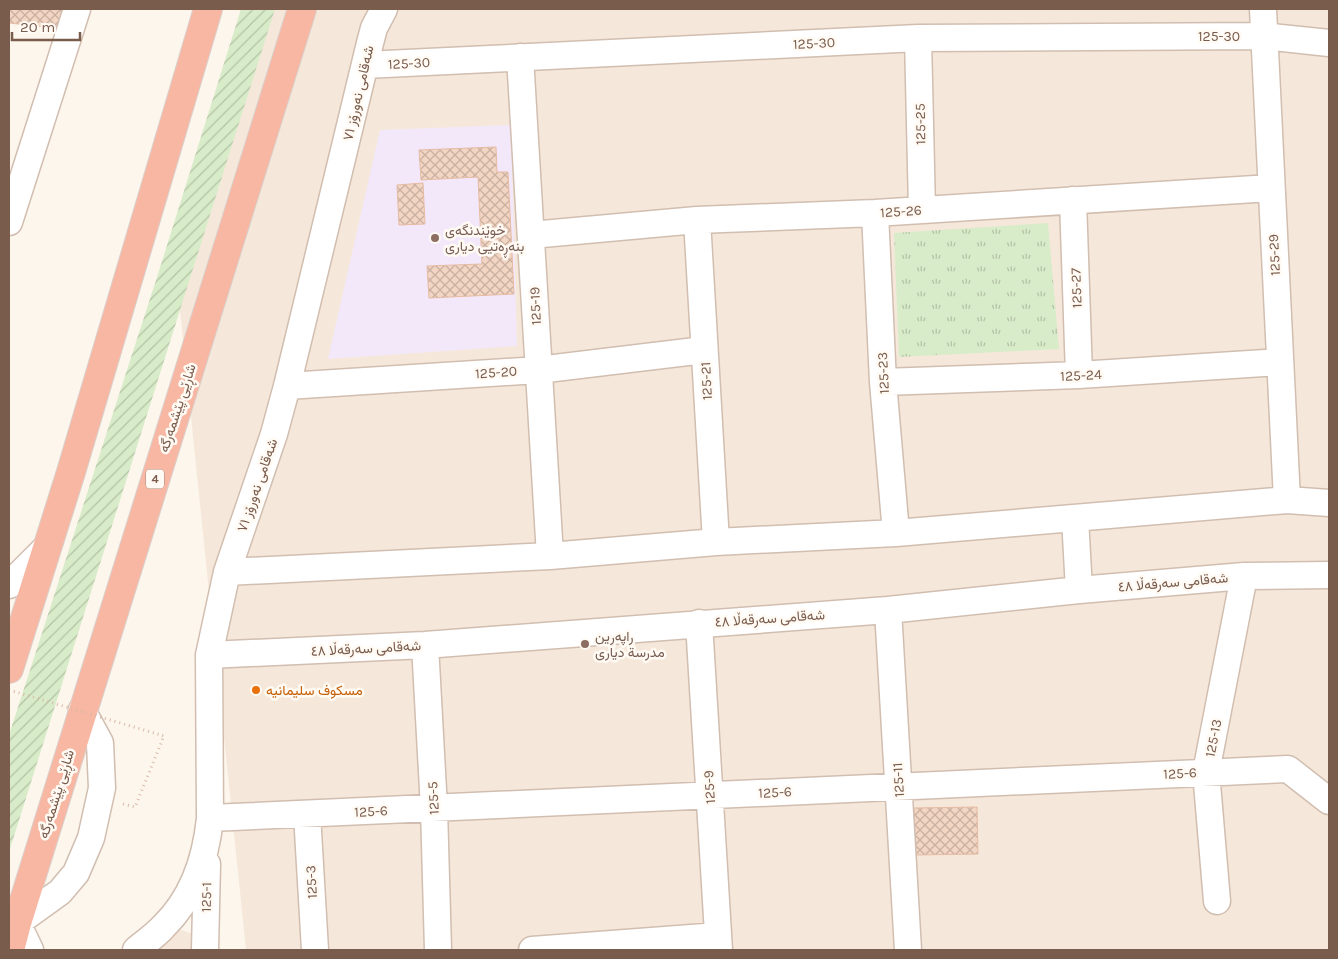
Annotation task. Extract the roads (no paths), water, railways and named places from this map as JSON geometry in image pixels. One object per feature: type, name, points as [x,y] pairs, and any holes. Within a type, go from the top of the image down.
[{"type":"highway","points":[[9,669],[72,472],[208,9]]},
{"type":"highway","name":"شاڕێی پێشمەرگە","points":[[10,950],[82,710],[302,9]]},
{"type":"street","points":[[9,222],[77,9]]},
{"type":"street","name":"شەقامی نەورۆز ٧١","points":[[136,950],[164,927],[184,902],[198,874],[207,843],[210,818],[209,656],[227,572],[274,434],[287,386],[374,28],[384,9]]},
{"type":"street","name":"125-29","points":[[1263,9],[1286,500]]},
{"type":"street","name":"125-30","points":[[365,65],[918,38],[1263,36],[1329,43]]},
{"type":"street","name":"125-25","points":[[918,38],[922,210]]},
{"type":"street","name":"125-19","points":[[520,57],[550,556]]},
{"type":"street","name":"125-26","points":[[531,235],[697,220],[875,213],[1271,188]]},
{"type":"street","name":"125-27","points":[[1073,200],[1080,375]]},
{"type":"street","name":"125-23","points":[[875,213],[883,382],[896,533]]},
{"type":"street","name":"125-21","points":[[697,220],[716,542]]},
{"type":"street","name":"125-20","points":[[287,386],[538,370],[704,350]]},
{"type":"street","name":"125-24","points":[[883,382],[1080,375],[1280,362]]},
{"type":"street","points":[[227,572],[550,556],[716,542],[896,533],[1286,500],[1329,503]]},
{"type":"street","points":[[1075,518],[1079,590]]},
{"type":"street","points":[[9,585],[47,547]]},
{"type":"street","name":"شەقامی سەرقەڵا ٤٨","points":[[209,656],[425,645],[888,610],[1079,590],[1244,576],[1329,574]]},
{"type":"street","name":"125-13","points":[[1218,901],[1206,772],[1244,576]]},
{"type":"street","name":"125-11","points":[[888,610],[908,950]]},
{"type":"street","name":"125-9","points":[[699,623],[718,943]]},
{"type":"street","name":"125-5","points":[[425,645],[434,808],[438,950]]},
{"type":"street","points":[[30,950],[17,923],[60,892],[76,873],[91,838],[102,788],[100,742],[82,710]]},
{"type":"street","name":"125-6","points":[[210,818],[1288,768],[1329,801]]},
{"type":"street","name":"125-3","points":[[307,814],[315,950]]},
{"type":"street","name":"125-1","points":[[205,945],[207,843]]},
{"type":"street","points":[[164,927],[186,931],[205,945]]},
{"type":"street","points":[[532,950],[718,943]]},
{"type":"place","name":"خوێندنگەی بنەڕەتیی دیاری","points":[[435,238]]},
{"type":"place","name":"ڕاپەڕین مدرسة ديارى","points":[[585,644]]},
{"type":"place","name":"مسكوف سليمانيه","points":[[256,690]]}]
